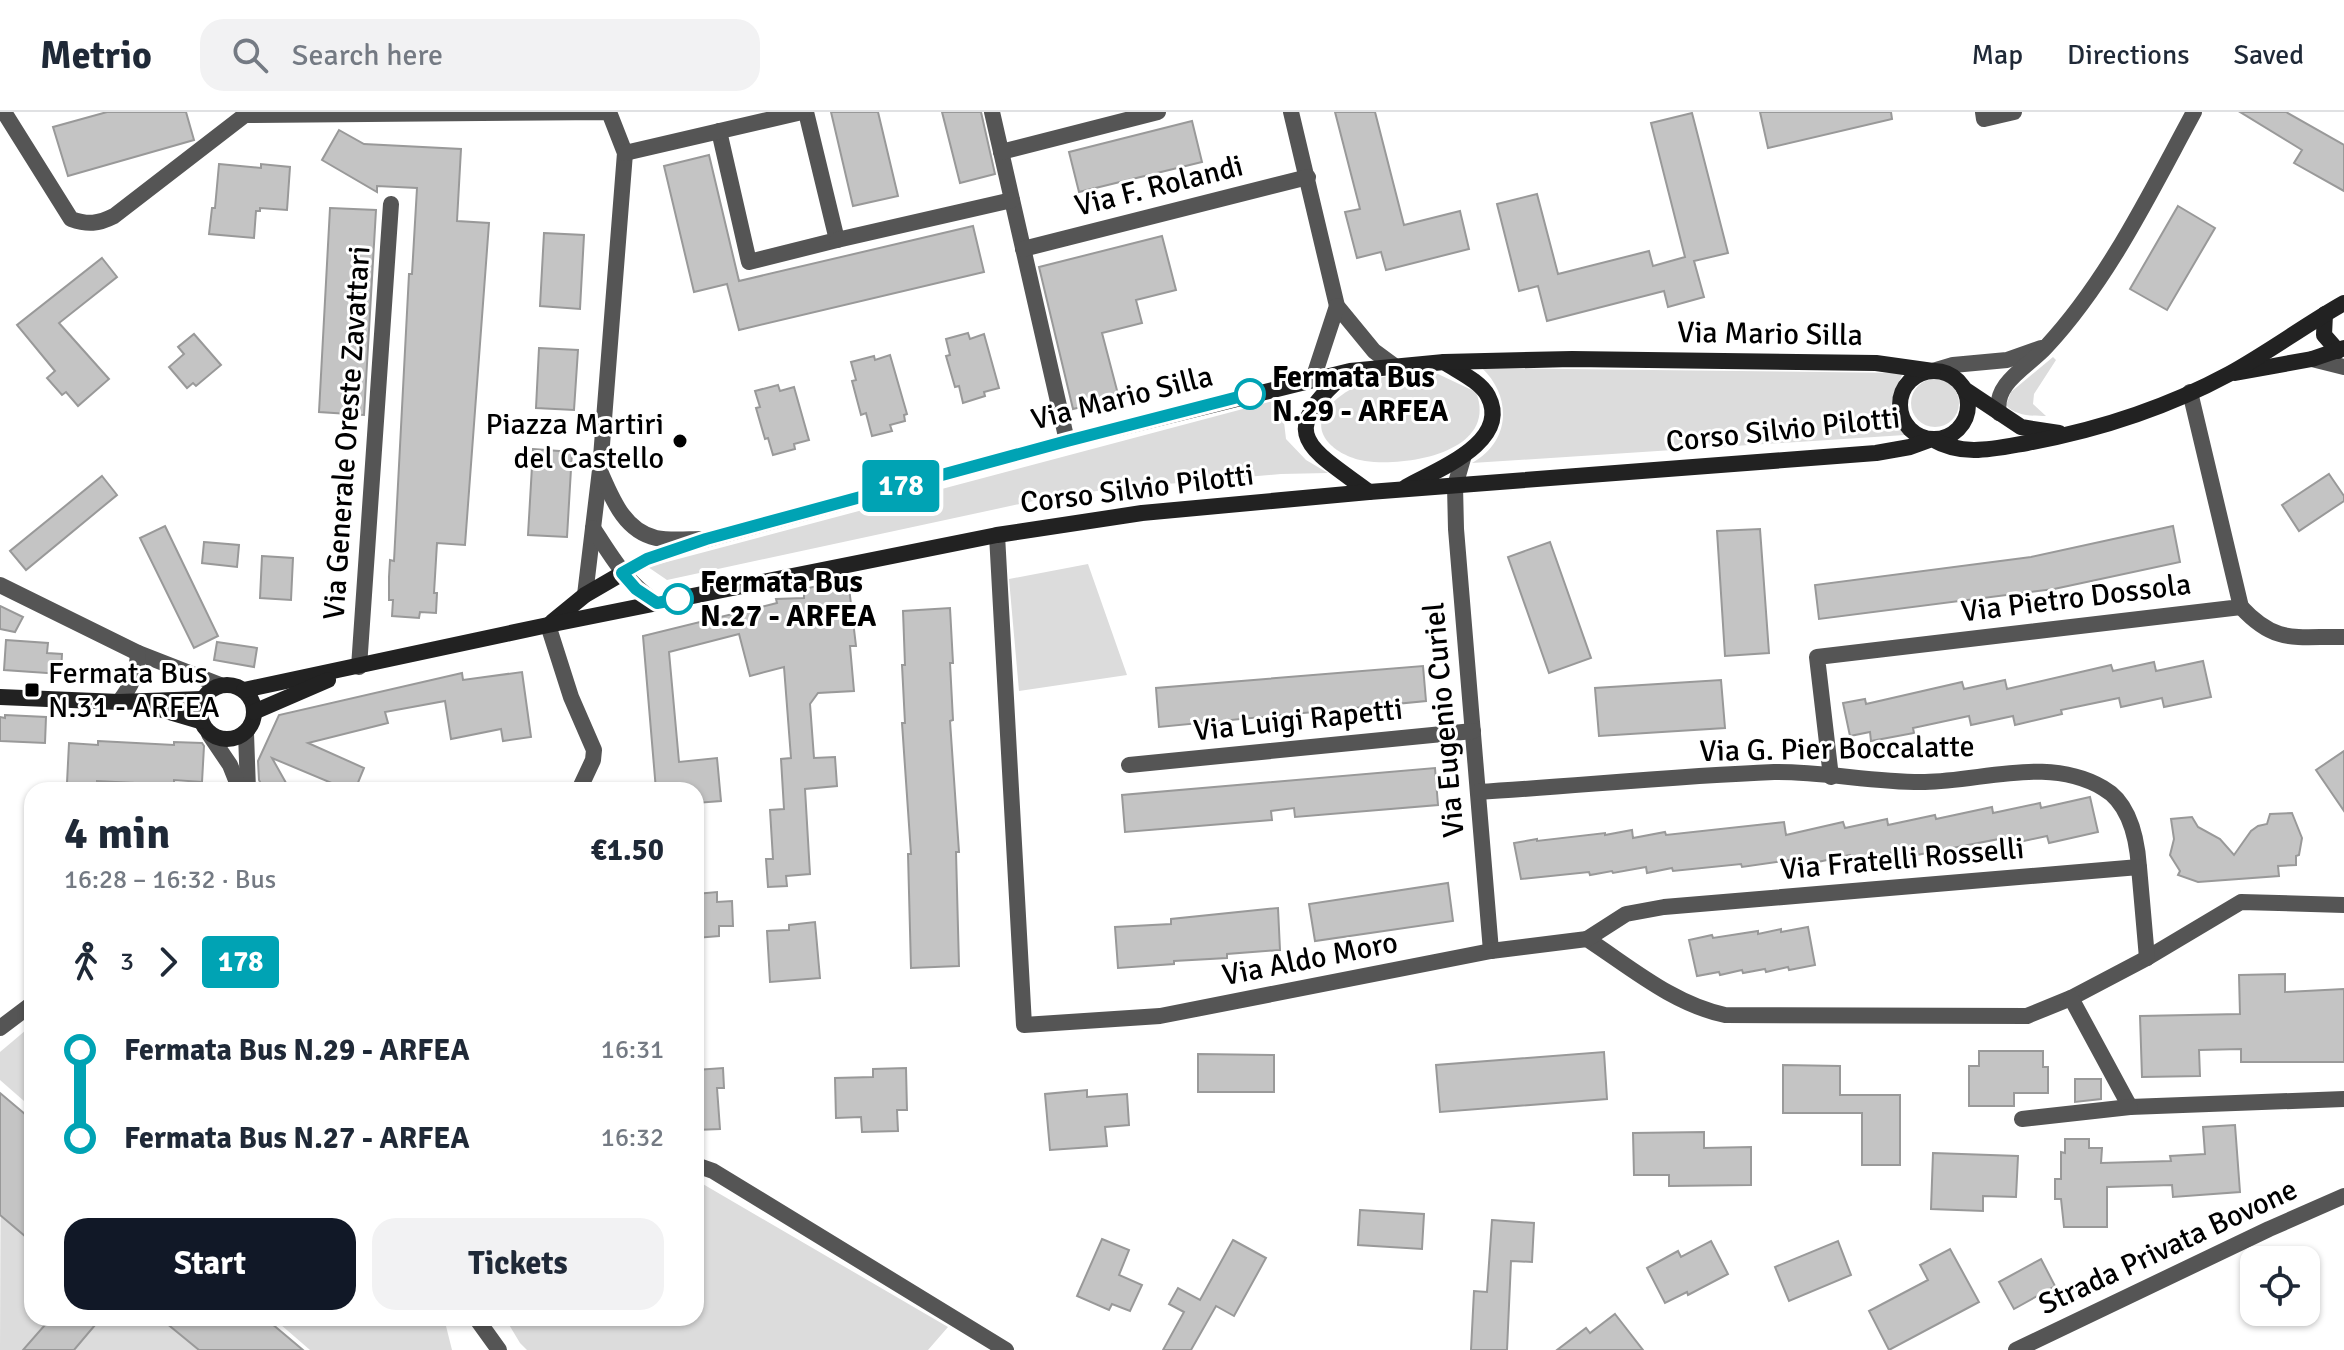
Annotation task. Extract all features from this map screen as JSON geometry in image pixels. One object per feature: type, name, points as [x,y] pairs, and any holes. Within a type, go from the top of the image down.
[{"type":"street","points":[[4,112],[71,219],[85,224],[100,223],[114,216],[245,113],[609,112],[625,153],[600,470],[585,595]]},
{"type":"street","points":[[625,153],[804,112],[837,240]]},
{"type":"street","points":[[992,112],[1067,441]]},
{"type":"street","points":[[1001,152],[1158,112]]},
{"type":"street","points":[[1291,112],[1337,306],[1374,351],[1393,365]]},
{"type":"street","points":[[1983,112],[1984,119],[2014,112]]},
{"type":"street","points":[[1999,413],[1997,403],[2000,391],[2047,347],[2112,261],[2194,112]]},
{"type":"street","points":[[719,131],[749,262],[1012,200]]},
{"type":"street","name":"Via F. Rolandi","points":[[1023,249],[1308,177]]},
{"type":"street","name":"Via Generale Oreste Zavattari","points":[[359,667],[391,204]]},
{"type":"street","name":"Corso Silvio Pilotti","points":[[2072,434],[2021,427],[1964,389],[1950,375],[1933,371],[1911,379],[1904,387],[1899,406],[1906,425],[1913,433],[1951,450],[1994,449],[2072,434],[2135,415],[2190,392],[2229,373],[2343,304]]},
{"type":"street","points":[[1313,379],[1337,306]]},
{"type":"street","name":"Corso Silvio Pilotti","points":[[2325,314],[2324,335],[2342,355]]},
{"type":"street","points":[[1933,371],[1953,365],[2007,360],[2047,347]]},
{"type":"street","name":"Corso Silvio Pilotti","points":[[2229,373],[2342,355]]},
{"type":"street","name":"Via Mario Silla","points":[[548,625],[585,595],[647,559],[706,539],[1067,441],[1350,371],[1444,362],[1572,359],[1876,363],[1933,371]]},
{"type":"street","points":[[1401,489],[1464,455],[1486,437],[1492,423],[1487,395],[1444,362]]},
{"type":"street","points":[[1350,371],[1318,401],[1307,416],[1305,429],[1307,440],[1319,454],[1369,492]]},
{"type":"street","name":"Corso Silvio Pilotti","points":[[244,690],[997,535],[1142,513],[1401,489],[1876,453],[1910,447],[1952,434],[1965,419],[1968,399],[1964,389]]},
{"type":"street","name":"Via Pietro Dossola","points":[[1831,777],[1817,657],[2241,607],[2190,392]]},
{"type":"street","points":[[1455,486],[1464,455]]},
{"type":"street","points":[[600,470],[617,510],[635,529],[656,538],[706,539]]},
{"type":"street","name":"Via Eugenio Curiel","points":[[1455,486],[1491,951]]},
{"type":"street","points":[[593,528],[622,573],[636,589],[657,603]]},
{"type":"street","name":"Via Aldo Moro","points":[[997,535],[1024,1025],[1160,1016],[1491,951],[1587,939]]},
{"type":"street","points":[[0,585],[138,653],[209,693]]},
{"type":"street","points":[[2241,607],[2257,624],[2280,636],[2344,637]]},
{"type":"street","points":[[548,625],[571,697],[594,750],[583,782]]},
{"type":"street","points":[[119,702],[132,685],[138,653]]},
{"type":"street","name":"Corso Silvio Pilotti","points":[[254,712],[359,667]]},
{"type":"street","points":[[0,697],[136,702],[209,693],[232,685],[244,690],[251,700],[253,723],[246,733],[234,739],[221,740],[204,727],[136,702]]},
{"type":"street","points":[[209,693],[204,727],[230,765],[237,782]]},
{"type":"street","name":"Via Luigi Rapetti","points":[[1129,765],[1473,731]]},
{"type":"street","points":[[246,733],[248,782]]},
{"type":"street","name":"Via G. Pier Boccalatte","points":[[1478,792],[1777,772],[1926,782],[2037,771],[2074,776],[2105,788],[2125,810],[2137,842],[2139,867]]},
{"type":"street","points":[[2139,867],[2147,958]]},
{"type":"street","name":"Via Fratelli Rosselli","points":[[1587,939],[1626,914],[1664,907],[2139,867]]},
{"type":"street","points":[[1587,939],[1681,1000],[1702,1010],[1725,1015],[2027,1016],[2071,998],[2147,958],[2241,902],[2344,905]]},
{"type":"street","points":[[2071,998],[2130,1107]]},
{"type":"street","points":[[0,1028],[24,1010]]},
{"type":"street","points":[[2022,1119],[2130,1107],[2344,1099]]},
{"type":"street","points":[[704,1168],[1006,1350]]},
{"type":"street","name":"Strada Privata Bovone","points":[[2016,1350],[2344,1196]]},
{"type":"street","points":[[482,1326],[499,1350]]},
{"type":"shaded area","points":[[2053,357],[2056,360],[2034,394],[2033,404],[2046,416],[2024,415],[2010,409],[2006,405],[2011,392]]},
{"type":"shaded area","points":[[1482,368],[1903,373],[1895,390],[1892,412],[1905,435],[1472,463],[1494,443],[1503,418],[1499,392]]},
{"type":"shaded area","points":[[1397,374],[1438,374],[1476,392],[1480,412],[1474,429],[1462,442],[1445,451],[1403,461],[1355,459],[1329,443],[1321,428],[1327,409],[1341,395],[1359,386]]},
{"type":"shaded area","points":[[1935,379],[1952,386],[1959,403],[1952,420],[1935,427],[1918,420],[1911,403],[1918,386]]},
{"type":"shaded area","points":[[1273,401],[1282,405],[1286,439],[1306,460],[1328,473],[1281,474],[1110,489],[1038,500],[667,580],[648,567]]},
{"type":"shaded area","points":[[1088,564],[1127,675],[1019,691],[1009,579]]},
{"type":"shaded area","points":[[24,1032],[24,1101],[0,1080],[0,1052]]},
{"type":"shaded area","points":[[1,1094],[24,1113],[24,1326],[274,1326],[303,1350],[0,1350]]},
{"type":"shaded area","points":[[704,1185],[948,1327],[928,1350],[527,1350],[510,1326],[704,1326]]},
{"type":"shaded area","points":[[282,1326],[446,1326],[452,1350],[310,1350]]},
{"type":"building","points":[[107,112],[186,112],[194,140],[68,176],[53,127]]},
{"type":"building","points":[[831,112],[878,112],[898,196],[853,206]]},
{"type":"building","points":[[942,112],[981,112],[995,174],[960,183]]},
{"type":"building","points":[[1335,112],[1375,112],[1404,225],[1460,211],[1469,249],[1386,270],[1381,252],[1357,258],[1345,212],[1360,209]]},
{"type":"building","points":[[1760,112],[1891,112],[1892,119],[1768,148]]},
{"type":"building","points":[[2240,112],[2286,112],[2344,145],[2344,191],[2294,163],[2302,150]]},
{"type":"building","points":[[1692,113],[1728,253],[1694,261],[1704,297],[1668,307],[1664,291],[1547,321],[1538,286],[1519,291],[1497,204],[1537,194],[1558,274],[1649,251],[1653,266],[1685,257],[1651,123]]},
{"type":"building","points":[[1192,121],[1202,162],[1079,192],[1069,152]]},
{"type":"building","points":[[339,130],[364,144],[461,149],[457,221],[489,223],[465,545],[437,543],[436,613],[420,612],[419,618],[392,616],[393,600],[389,600],[417,188],[377,186],[377,192],[322,160]]},
{"type":"building","points":[[709,155],[739,281],[973,226],[984,272],[739,330],[727,284],[694,292],[664,166]]},
{"type":"building","points":[[219,164],[290,167],[287,210],[260,208],[256,211],[254,238],[209,234]]},
{"type":"building","points":[[2178,206],[2215,228],[2167,310],[2130,289]]},
{"type":"building","points":[[330,208],[376,210],[364,415],[319,412]]},
{"type":"building","points":[[544,233],[584,235],[580,309],[540,306]]},
{"type":"building","points":[[1162,236],[1176,290],[1136,300],[1142,323],[1102,333],[1119,398],[1073,409],[1039,267]]},
{"type":"building","points":[[102,258],[117,277],[59,323],[109,379],[78,406],[66,392],[62,395],[47,378],[55,371],[17,325]]},
{"type":"building","points":[[968,333],[970,339],[984,334],[999,388],[963,403],[946,356],[950,355],[946,339]]},
{"type":"building","points":[[194,334],[221,365],[196,386],[193,383],[187,388],[169,367],[184,354],[178,347]]},
{"type":"building","points":[[539,348],[578,350],[574,410],[536,408]]},
{"type":"building","points":[[890,355],[907,414],[904,415],[905,421],[890,425],[892,431],[872,436],[866,413],[861,415],[852,381],[856,380],[851,362]]},
{"type":"building","points":[[778,385],[780,391],[794,387],[809,440],[794,444],[795,449],[773,455],[756,408],[760,407],[755,391]]},
{"type":"building","points":[[533,449],[572,452],[567,537],[528,535]]},
{"type":"building","points":[[2329,474],[2344,496],[2344,501],[2299,531],[2282,505]]},
{"type":"building","points":[[102,476],[117,495],[26,570],[10,551]]},
{"type":"building","points":[[165,526],[218,636],[194,648],[140,538]]},
{"type":"building","points":[[2173,526],[2180,562],[2054,589],[1819,619],[1815,585],[2031,557]]},
{"type":"building","points":[[1760,529],[1769,653],[1725,656],[1717,531]]},
{"type":"building","points":[[204,542],[239,545],[237,567],[202,563]]},
{"type":"building","points":[[1550,542],[1591,658],[1549,673],[1508,557]]},
{"type":"building","points":[[262,556],[293,558],[291,600],[260,598]]},
{"type":"building","points":[[848,579],[856,646],[850,646],[854,691],[818,693],[810,704],[814,758],[835,757],[837,786],[805,789],[810,874],[786,876],[787,886],[768,887],[766,859],[773,859],[770,810],[784,809],[781,759],[791,758],[784,667],[750,676],[739,634],[669,652],[679,762],[717,758],[721,801],[704,802],[704,782],[655,782],[643,636],[777,603],[776,599],[804,598],[804,589]]},
{"type":"building","points":[[0,606],[23,617],[15,632],[0,629]]},
{"type":"building","points":[[950,608],[953,720],[950,721],[959,852],[956,852],[959,966],[911,968],[908,854],[911,854],[902,723],[905,723],[903,611]]},
{"type":"building","points":[[6,640],[48,643],[47,653],[62,654],[61,674],[4,670]]},
{"type":"building","points":[[217,642],[257,648],[254,667],[214,660]]},
{"type":"building","points":[[2203,661],[2211,697],[2164,707],[2162,698],[2121,707],[2119,698],[2061,710],[2062,714],[2015,725],[2013,716],[1971,725],[1969,716],[1913,728],[1914,733],[1871,741],[1870,732],[1850,736],[1843,703],[1865,699],[1866,704],[1962,682],[1964,689],[2005,680],[2007,689],[2111,665],[2113,671],[2154,662],[2156,671]]},
{"type":"building","points":[[1423,666],[1426,701],[1159,727],[1156,688]]},
{"type":"building","points":[[522,672],[531,737],[503,741],[501,729],[451,739],[445,701],[385,712],[388,723],[308,743],[364,768],[358,782],[329,782],[272,758],[286,782],[259,780],[258,761],[279,715],[462,673],[463,680]]},
{"type":"building","points":[[1721,680],[1725,728],[1599,736],[1595,688]]},
{"type":"building","points":[[5,715],[46,717],[45,743],[0,741],[0,717],[5,718]]},
{"type":"building","points":[[98,741],[174,745],[174,742],[202,743],[202,782],[67,782],[69,743],[98,745]]},
{"type":"building","points":[[2344,751],[2344,811],[2316,770]]},
{"type":"building","points":[[1435,768],[1438,805],[1295,817],[1294,808],[1271,811],[1272,820],[1125,832],[1122,795]]},
{"type":"building","points":[[2090,797],[2098,832],[2049,843],[2047,836],[2001,846],[1999,839],[1896,859],[1894,852],[1852,862],[1850,855],[1804,865],[1803,858],[1742,867],[1741,864],[1673,871],[1672,868],[1647,873],[1646,867],[1613,873],[1590,875],[1589,872],[1521,879],[1514,843],[1632,830],[1633,838],[1665,832],[1666,835],[1784,822],[1786,835],[1843,822],[1845,828],[1887,819],[1888,825],[1992,807],[1993,813],[2040,803],[2041,808]]},
{"type":"building","points":[[2292,813],[2302,838],[2299,855],[2296,856],[2296,865],[2278,866],[2279,876],[2198,882],[2178,875],[2180,871],[2170,855],[2174,839],[2171,819],[2192,817],[2198,827],[2220,839],[2234,855],[2251,831],[2267,824],[2270,814]]},
{"type":"building","points":[[1448,883],[1453,921],[1315,941],[1309,904]]},
{"type":"building","points":[[717,892],[717,902],[732,901],[733,926],[719,926],[719,936],[704,937],[704,893]]},
{"type":"building","points":[[1278,908],[1280,950],[1118,968],[1115,927],[1171,924],[1171,919]]},
{"type":"building","points":[[815,922],[820,978],[770,982],[767,931],[789,930],[789,925]]},
{"type":"building","points":[[1808,927],[1815,965],[1789,970],[1788,967],[1743,973],[1742,970],[1697,976],[1689,940],[1712,935],[1713,938]]},
{"type":"building","points":[[2285,974],[2285,992],[2344,989],[2344,1062],[2241,1062],[2241,1049],[2199,1050],[2200,1076],[2142,1077],[2140,1016],[2240,1014],[2239,975]]},
{"type":"building","points":[[1979,1051],[2043,1051],[2043,1067],[2048,1067],[2048,1093],[2014,1093],[2014,1106],[1969,1106],[1969,1066],[1979,1066]]},
{"type":"building","points":[[1604,1052],[1607,1099],[1440,1112],[1436,1065]]},
{"type":"building","points":[[1198,1054],[1274,1055],[1274,1092],[1198,1092]]},
{"type":"building","points":[[1783,1065],[1840,1066],[1840,1095],[1900,1095],[1900,1165],[1862,1165],[1862,1113],[1783,1113]]},
{"type":"building","points":[[723,1068],[724,1088],[717,1088],[720,1129],[704,1130],[704,1069]]},
{"type":"building","points":[[906,1068],[907,1110],[897,1110],[898,1131],[862,1132],[861,1117],[836,1118],[835,1078],[873,1077],[873,1069]]},
{"type":"building","points":[[2075,1079],[2101,1079],[2101,1099],[2075,1102]]},
{"type":"building","points":[[1087,1090],[1087,1097],[1127,1094],[1129,1125],[1105,1127],[1107,1146],[1050,1150],[1045,1094]]},
{"type":"building","points":[[0,1093],[24,1113],[24,1235],[0,1215]]},
{"type":"building","points":[[2235,1125],[2240,1192],[2173,1197],[2172,1185],[2107,1187],[2107,1227],[2064,1227],[2061,1199],[2055,1199],[2055,1179],[2061,1179],[2061,1152],[2065,1153],[2065,1139],[2089,1139],[2089,1148],[2102,1148],[2101,1163],[2171,1161],[2170,1156],[2205,1154],[2203,1127]]},
{"type":"building","points":[[1704,1132],[1704,1148],[1751,1147],[1751,1185],[1669,1186],[1669,1175],[1634,1175],[1633,1133]]},
{"type":"building","points":[[1933,1153],[2018,1156],[2016,1197],[1983,1196],[1983,1211],[1931,1209]]},
{"type":"building","points":[[1360,1210],[1424,1214],[1422,1249],[1358,1245]]},
{"type":"building","points":[[1492,1220],[1534,1223],[1532,1262],[1511,1261],[1507,1350],[1471,1350],[1474,1291],[1487,1292]]},
{"type":"building","points":[[1102,1239],[1129,1250],[1119,1275],[1142,1285],[1130,1311],[1112,1304],[1109,1310],[1077,1296]]},
{"type":"building","points":[[1233,1240],[1266,1258],[1234,1316],[1216,1306],[1191,1350],[1163,1350],[1184,1312],[1169,1304],[1178,1288],[1200,1300]]},
{"type":"building","points":[[1711,1241],[1728,1274],[1665,1303],[1647,1268],[1678,1251],[1681,1257]]},
{"type":"building","points":[[1838,1241],[1851,1275],[1789,1301],[1775,1267]]},
{"type":"building","points":[[1950,1249],[1979,1302],[1889,1350],[1869,1311],[1928,1280],[1920,1265]]},
{"type":"building","points":[[2041,1259],[2055,1286],[2014,1309],[1999,1282]]},
{"type":"building","points":[[1615,1314],[1643,1350],[1557,1350],[1586,1328],[1590,1333]]},
{"type":"building","points":[[44,1326],[94,1326],[74,1350],[23,1350]]},
{"type":"building","points":[[170,1326],[274,1326],[303,1350],[199,1350]]},
{"type":"bus line","name":"178","points":[[678,599],[657,603],[636,589],[622,573],[647,559],[706,539],[1250,394]]},
{"type":"place","name":"Fermata Bus N.29 - ARFEA","points":[[1250,394]]},
{"type":"place","name":"Piazza Martiri del Castello","points":[[680,441]]},
{"type":"place","name":"Fermata Bus N.27 - ARFEA","points":[[678,599]]},
{"type":"place","name":"Fermata Bus N.31 - ARFEA","points":[[32,690]]}]
